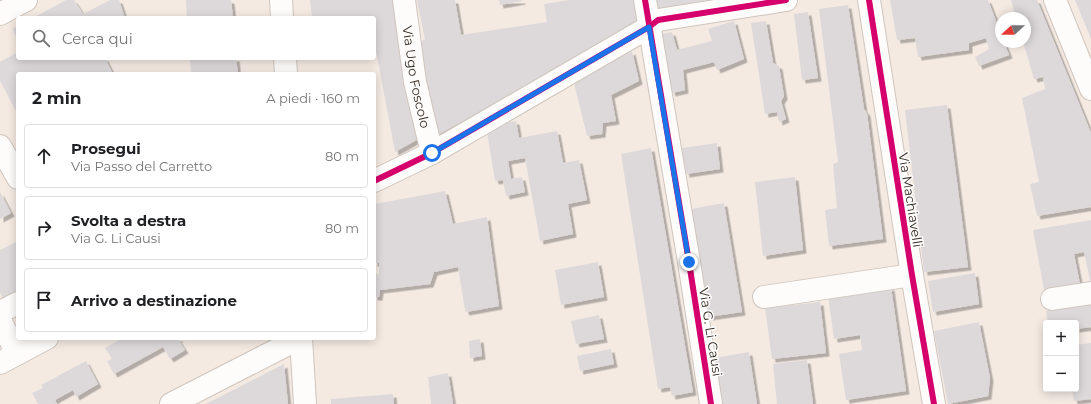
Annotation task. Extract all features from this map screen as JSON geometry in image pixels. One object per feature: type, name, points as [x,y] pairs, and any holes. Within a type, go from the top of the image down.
[{"type":"street","points":[[0,14],[26,0]]},
{"type":"street","points":[[281,0],[282,16]]},
{"type":"street","name":"Via Ugo Foscolo","points":[[404,0],[415,82],[432,153]]},
{"type":"street","name":"Via G. Li Causi","points":[[645,0],[711,404]]},
{"type":"street","points":[[376,180],[432,153],[649,27],[658,20],[786,0]]},
{"type":"street","name":"Via Machiavelli","points":[[869,0],[912,275],[934,404]]},
{"type":"street","points":[[1055,0],[1091,89]]},
{"type":"street","points":[[285,60],[286,72]]},
{"type":"street","points":[[0,146],[16,174]]},
{"type":"street","points":[[764,297],[912,275]]},
{"type":"street","points":[[1052,299],[1091,292]]},
{"type":"street","points":[[0,312],[16,303]]},
{"type":"street","points":[[0,320],[9,359],[43,340]]},
{"type":"street","points":[[171,404],[296,340]]},
{"type":"street","points":[[300,340],[305,404]]},
{"type":"building","points":[[66,0],[74,0],[83,14],[110,0],[119,0],[124,16],[37,16]]},
{"type":"building","points":[[186,0],[231,0],[233,16],[187,16]]},
{"type":"building","points":[[310,0],[395,0],[420,138],[395,152],[376,51],[376,16],[312,16]]},
{"type":"building","points":[[417,0],[455,0],[461,35],[547,22],[544,4],[569,0],[638,0],[641,24],[437,135],[429,87],[423,87],[416,42],[425,40]]},
{"type":"building","points":[[499,0],[522,0],[522,1],[500,5]]},
{"type":"building","points":[[655,0],[732,0],[657,12]]},
{"type":"building","points":[[890,0],[988,0],[995,18],[995,48],[1006,48],[1009,55],[979,66],[975,57],[989,49],[986,38],[969,43],[969,50],[918,57],[915,38],[897,40]]},
{"type":"building","points":[[1011,0],[1037,0],[1091,133],[1091,207],[1037,216],[1030,184],[1039,182],[1022,98],[1045,89],[1043,77],[1034,79],[1025,48],[1031,48],[1031,12],[1014,12]]},
{"type":"building","points":[[1075,0],[1091,0],[1091,39]]},
{"type":"building","points":[[848,5],[864,109],[867,113],[883,239],[829,246],[825,210],[837,208],[833,164],[838,162],[819,9]]},
{"type":"building","points":[[808,12],[818,78],[802,80],[794,14]]},
{"type":"building","points":[[734,21],[744,59],[717,70],[714,62],[683,70],[685,90],[672,93],[657,35],[672,32],[677,50],[712,41],[708,29]]},
{"type":"building","points":[[766,21],[773,63],[779,66],[784,96],[781,101],[786,119],[779,122],[777,112],[765,114],[751,23]]},
{"type":"building","points":[[16,27],[16,37],[13,29]]},
{"type":"building","points":[[632,51],[639,81],[611,95],[616,121],[603,123],[602,134],[587,136],[574,83]]},
{"type":"building","points":[[16,53],[16,60],[106,60],[112,72],[16,72],[16,111],[0,81],[0,62]]},
{"type":"building","points":[[190,60],[236,60],[238,72],[191,72]]},
{"type":"building","points":[[947,105],[968,267],[924,272],[905,110]]},
{"type":"building","points":[[516,121],[519,138],[557,131],[563,163],[579,160],[587,200],[568,204],[573,234],[540,241],[525,158],[508,161],[511,179],[522,177],[525,192],[506,196],[503,180],[495,181],[486,126]]},
{"type":"building","points":[[717,143],[720,169],[686,174],[682,148]]},
{"type":"building","points":[[651,148],[693,392],[672,396],[670,387],[658,389],[621,154]]},
{"type":"building","points":[[795,177],[803,250],[763,256],[755,182]]},
{"type":"building","points":[[445,191],[453,224],[487,217],[499,306],[466,312],[458,267],[434,272],[430,284],[380,290],[379,297],[376,297],[376,273],[379,274],[379,263],[376,263],[376,204]]},
{"type":"building","points":[[0,192],[11,213],[0,219]]},
{"type":"building","points":[[724,203],[742,312],[708,317],[691,209]]},
{"type":"building","points":[[1091,220],[1091,285],[1084,252],[1074,254],[1080,284],[1044,290],[1033,230]]},
{"type":"building","points":[[16,242],[16,299],[5,305],[0,292],[0,250]]},
{"type":"building","points":[[598,262],[604,297],[561,305],[555,270]]},
{"type":"building","points":[[975,273],[979,304],[933,312],[928,281]]},
{"type":"building","points":[[891,287],[906,391],[846,400],[839,354],[862,350],[860,335],[834,339],[828,296]]},
{"type":"building","points":[[820,302],[826,353],[772,359],[765,308]]},
{"type":"building","points":[[1091,304],[1091,327],[1079,329],[1079,320],[1048,320],[1046,311]]},
{"type":"building","points":[[599,315],[604,339],[576,344],[571,321]]},
{"type":"building","points":[[979,322],[990,378],[988,396],[948,404],[934,331]]},
{"type":"building","points":[[480,339],[482,356],[470,358],[469,341]]},
{"type":"building","points":[[119,340],[179,340],[185,350],[170,359],[163,347],[114,374],[107,361],[112,359],[105,348]]},
{"type":"building","points":[[1091,343],[1091,399],[1074,401],[1072,392],[1079,392],[1079,345]]},
{"type":"building","points":[[611,349],[614,364],[580,371],[577,356]]},
{"type":"building","points":[[749,352],[757,404],[720,404],[714,358]]},
{"type":"building","points":[[807,360],[813,404],[777,404],[773,364]]},
{"type":"building","points":[[86,361],[98,384],[76,397],[73,390],[55,400],[57,404],[38,404],[32,393],[43,388],[41,385]]},
{"type":"building","points":[[284,364],[288,404],[206,404]]},
{"type":"building","points":[[448,373],[453,404],[431,404],[428,377]]},
{"type":"building","points":[[393,394],[394,404],[331,404],[331,399]]},
{"type":"cycle path","points":[[645,0],[711,404]]},
{"type":"cycle path","points":[[376,180],[432,153],[649,27],[658,20],[786,0]]},
{"type":"cycle path","points":[[869,0],[912,275],[934,404]]},
{"type":"route","points":[[432,153],[649,27],[689,262]]}]
